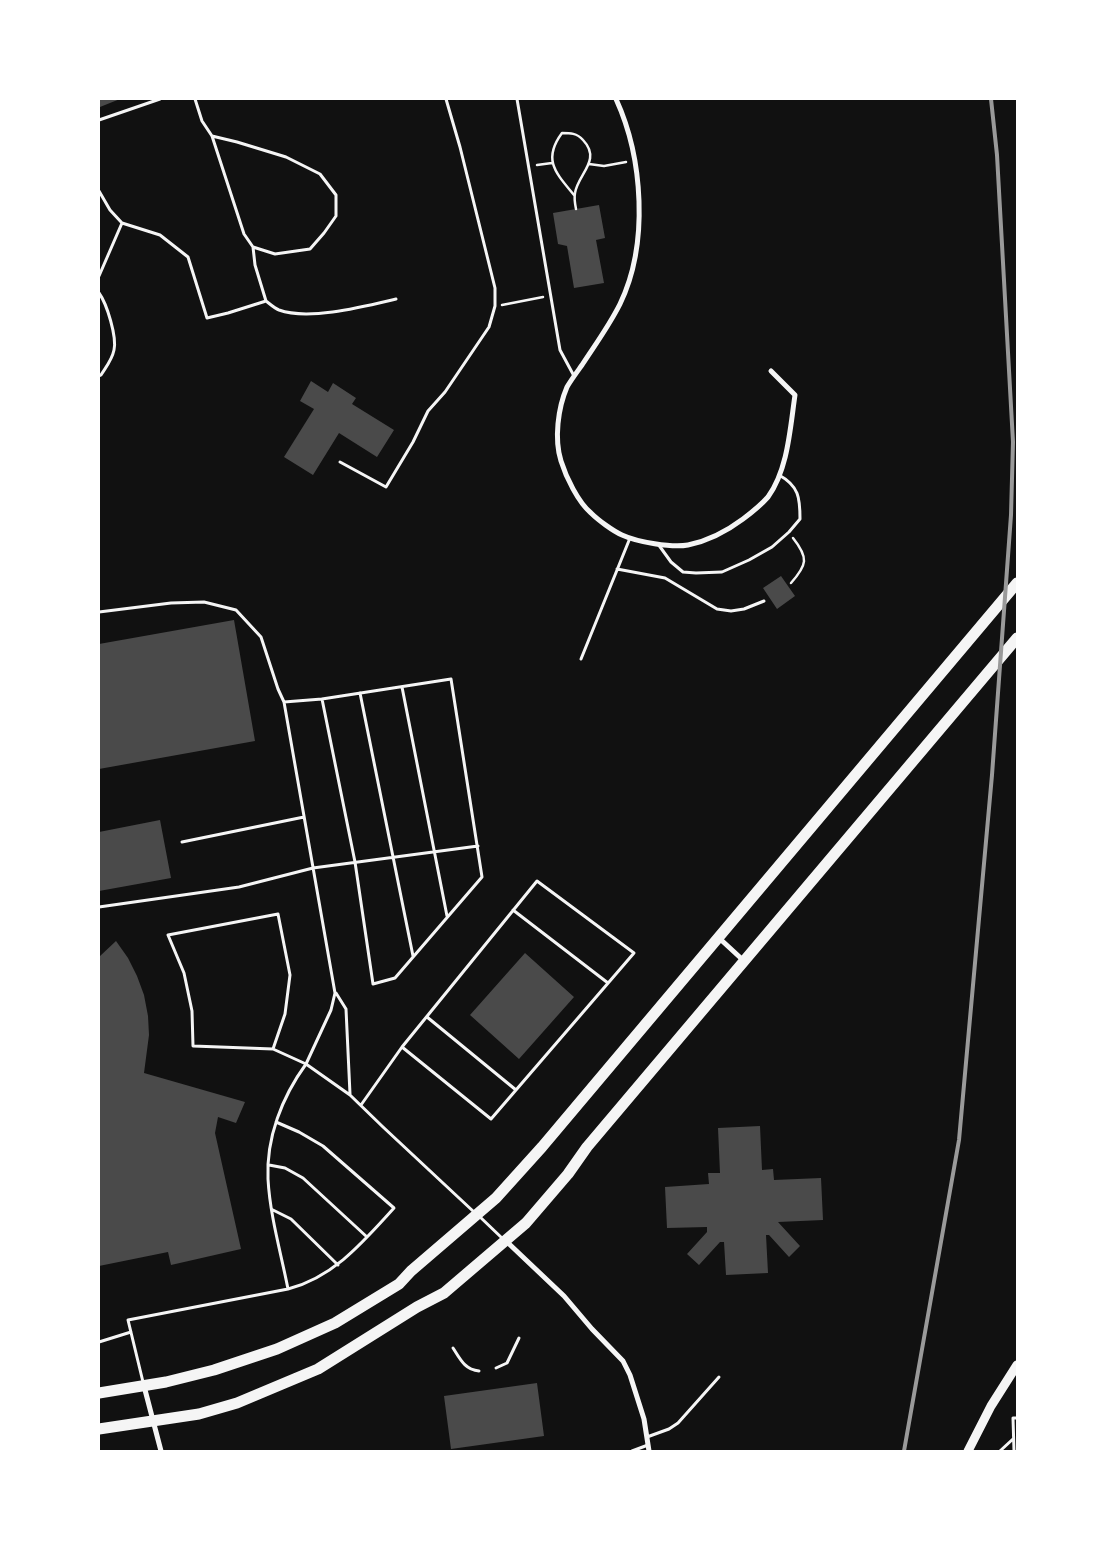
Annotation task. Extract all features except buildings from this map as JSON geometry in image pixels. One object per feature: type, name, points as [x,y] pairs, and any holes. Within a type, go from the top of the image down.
[{"type":"highway","points":[[99,1393],[190,1377],[240,1362],[292,1343],[335,1323],[399,1284],[411,1271],[478,1215],[542,1147],[1017,583]]},
{"type":"highway","points":[[99,1429],[199,1414],[237,1403],[318,1369],[417,1307],[444,1293],[526,1223],[568,1174],[586,1147],[1017,638]]},
{"type":"street","points":[[616,99],[623,114],[633,148],[638,186],[639,233],[631,272],[621,302],[611,321],[568,387],[560,413],[558,438],[561,460],[574,490],[590,513],[622,535],[657,544],[666,546],[688,545],[711,538],[733,527],[754,511],[768,497],[780,475],[785,456],[795,396],[771,371]]},
{"type":"street","points":[[718,938],[744,962]]},
{"type":"street","points":[[505,1241],[564,1296],[592,1330],[623,1361],[630,1375],[644,1419],[649,1451]]},
{"type":"street","points":[[968,1451],[991,1406],[1017,1365]]},
{"type":"street","points":[[144,1385],[161,1451]]},
{"type":"lane","points":[[99,120],[160,99]]},
{"type":"lane","points":[[194,99],[202,121],[212,136],[244,234],[253,247],[255,265],[266,301],[282,311],[310,313],[360,307],[396,298]]},
{"type":"lane","points":[[340,462],[386,487],[413,442],[428,411],[450,385],[489,327],[495,306],[495,288],[463,156],[446,99]]},
{"type":"lane","points":[[517,99],[560,350],[574,377]]},
{"type":"lane","points":[[212,136],[286,158],[320,174],[336,195],[336,216],[310,249],[275,254],[253,247]]},
{"type":"lane","points":[[99,191],[110,210],[122,223],[160,235],[188,257],[207,318],[266,301]]},
{"type":"lane","points":[[99,276],[122,223]]},
{"type":"lane","points":[[99,293],[110,318],[115,348],[111,359],[99,376]]},
{"type":"lane","points":[[657,544],[671,562],[684,572],[722,572],[749,560],[772,547],[800,519],[800,498],[790,481],[780,475]]},
{"type":"lane","points":[[581,660],[630,537]]},
{"type":"lane","points":[[617,568],[665,578],[717,609],[744,610],[764,601]]},
{"type":"lane","points":[[99,612],[171,603],[204,602],[236,610],[261,637],[284,702],[335,993],[331,1010],[306,1064],[294,1081],[281,1108],[272,1136],[268,1178],[272,1209],[288,1289]]},
{"type":"lane","points":[[284,702],[322,699],[451,679],[482,877],[395,978],[373,984],[355,862],[322,699]]},
{"type":"lane","points":[[402,686],[447,917]]},
{"type":"lane","points":[[360,693],[413,956]]},
{"type":"lane","points":[[182,842],[304,817]]},
{"type":"lane","points":[[99,907],[239,887],[313,868],[478,846]]},
{"type":"lane","points":[[360,1105],[402,1047],[537,881],[634,953],[491,1119],[402,1047]]},
{"type":"lane","points":[[513,910],[608,983]]},
{"type":"lane","points":[[273,1049],[285,1014],[290,975],[278,914],[168,935],[184,973],[192,1011],[193,1046],[273,1049],[306,1064],[350,1095],[505,1241]]},
{"type":"lane","points":[[335,993],[346,1009],[350,1095]]},
{"type":"lane","points":[[427,1017],[516,1090]]},
{"type":"lane","points":[[144,1385],[128,1320],[288,1289],[319,1278],[338,1265],[368,1237],[394,1208],[323,1146],[299,1132],[276,1122]]},
{"type":"lane","points":[[268,1165],[285,1168],[303,1178],[368,1237]]},
{"type":"lane","points":[[272,1209],[291,1219],[338,1265]]},
{"type":"lane","points":[[99,1342],[131,1332]]},
{"type":"lane","points":[[496,1368],[507,1363],[518,1338]]},
{"type":"lane","points":[[453,1348],[464,1365],[472,1370],[479,1370]]},
{"type":"lane","points":[[647,1437],[669,1429],[678,1423],[719,1377]]},
{"type":"lane","points":[[1014,1451],[1013,1418],[1017,1418]]},
{"type":"lane","points":[[1000,1451],[1014,1438]]},
{"type":"lane","points":[[632,1451],[649,1445]]},
{"type":"path","points":[[574,195],[555,173],[552,163],[552,150],[562,133],[571,132],[580,136],[589,150],[589,164],[577,184],[574,195],[576,209]]},
{"type":"path","points":[[589,164],[604,166],[635,160]]},
{"type":"path","points":[[528,166],[552,163]]},
{"type":"path","points":[[495,306],[550,296]]},
{"type":"path","points":[[789,532],[804,555],[803,569],[791,583]]},
{"type":"railway","points":[[904,1451],[959,1140],[992,775],[1011,515],[1013,442],[997,155],[991,99]]}]
